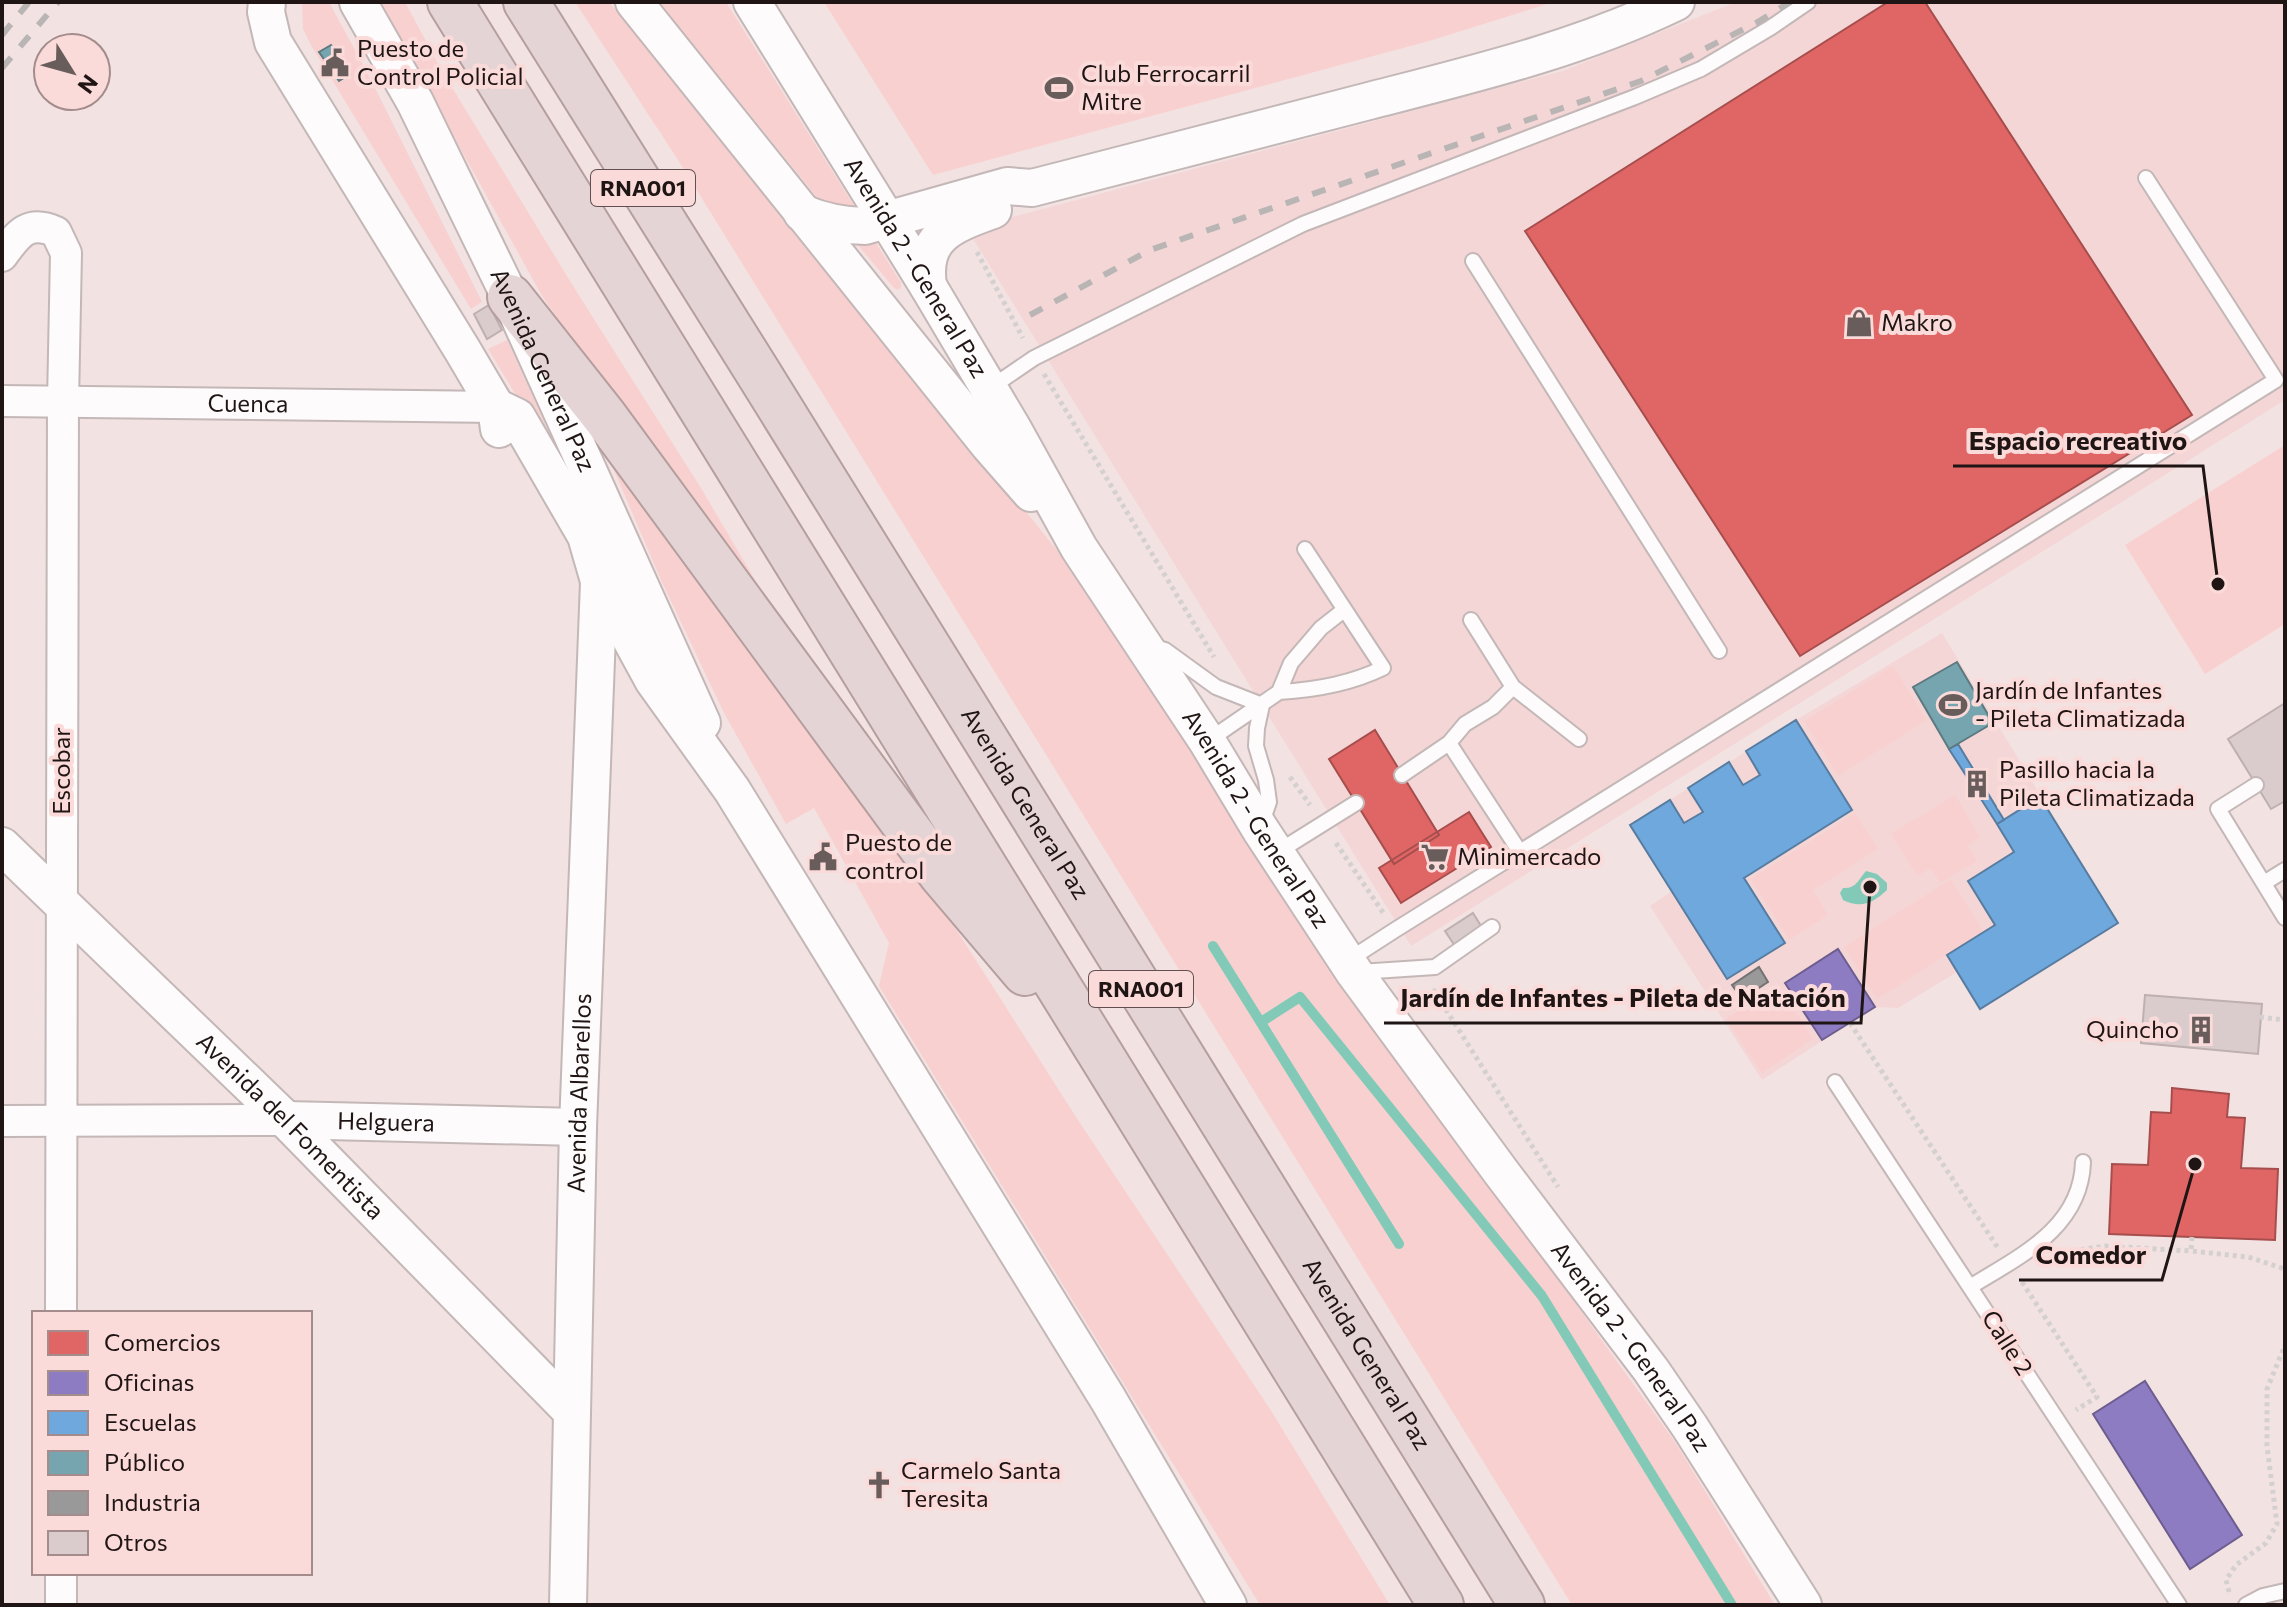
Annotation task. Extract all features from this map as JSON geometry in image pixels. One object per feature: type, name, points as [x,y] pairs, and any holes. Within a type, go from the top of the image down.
[{"type":"highway","name":"RNA001","points":[[450,2],[1441,1605]]},
{"type":"highway","name":"Avenida General Paz","points":[[526,2],[1522,1605]]},
{"type":"highway","points":[[510,297],[605,417],[941,874],[1117,1082]]},
{"type":"street","name":"Avenida General Paz","points":[[247,2],[463,351],[496,407],[499,429],[568,545],[599,581],[653,680],[732,790],[1100,1387],[1218,1597]]},
{"type":"street","points":[[267,2],[266,12],[273,42]]},
{"type":"street","name":"Avenida General Paz","points":[[358,2],[415,102],[510,297],[732,790]]},
{"type":"street","points":[[634,2],[802,213],[974,398]]},
{"type":"street","name":"Avenida 2 - General Paz","points":[[752,2],[928,286],[974,398],[1145,645],[1351,967],[1651,1370],[1803,1605]]},
{"type":"street","points":[[802,213],[822,222],[865,226],[1007,186],[1032,188],[1474,74],[1549,52],[1645,17],[1676,2]]},
{"type":"street","points":[[928,286],[926,270],[929,255],[936,240],[946,230],[1009,205],[1032,188]]},
{"type":"street","name":"Escobar","points":[[2,256],[13,241],[29,228],[42,225],[56,232],[66,253],[61,1311]]},
{"type":"street","name":"Cuenca","points":[[2,401],[496,407]]},
{"type":"street","name":"Avenida Albarellos","points":[[568,1605],[578,1127],[599,581]]},
{"type":"street","name":"Avenida del Fomentista","points":[[2,846],[286,1120],[572,1412]]},
{"type":"street","name":"Helguera","points":[[2,1121],[286,1120],[578,1127]]},
{"type":"street","points":[[61,1575],[61,1605]]},
{"type":"lane","points":[[974,398],[1034,358],[1303,224],[1701,69],[1808,2]]},
{"type":"lane","points":[[1351,967],[1520,852],[2276,380],[2146,178]]},
{"type":"lane","points":[[1473,261],[1719,651]]},
{"type":"lane","points":[[1279,692],[1310,690],[1359,680],[1383,668],[1305,549]]},
{"type":"lane","points":[[1207,741],[1279,692],[1291,663],[1321,628],[1344,610]]},
{"type":"lane","points":[[1471,620],[1513,687],[1579,739]]},
{"type":"lane","points":[[1145,645],[1165,650],[1216,687],[1262,705]]},
{"type":"lane","points":[[1402,775],[1449,743],[1465,724],[1493,707],[1513,687]]},
{"type":"lane","points":[[1262,705],[1256,746],[1269,802],[1268,841],[1356,803]]},
{"type":"lane","points":[[1449,743],[1520,852]]},
{"type":"lane","points":[[2256,785],[2218,809],[2285,918]]},
{"type":"lane","points":[[2264,883],[2285,870]]},
{"type":"lane","points":[[1351,967],[1435,967],[1492,927]]},
{"type":"lane","name":"Calle 2","points":[[1835,1082],[2179,1605]]},
{"type":"lane","points":[[1970,1287],[2036,1245],[2057,1226],[2073,1205],[2082,1180],[2083,1162]]},
{"type":"lane","points":[[2240,1602],[2285,1591]]},
{"type":"path","points":[[2260,1017],[2285,1020]]},
{"type":"path","points":[[1850,1023],[2097,1397],[2058,1421]]},
{"type":"path","points":[[2191,1251],[2192,1237]]},
{"type":"path","points":[[2059,1254],[2073,1249],[2105,1246],[2191,1251],[2248,1257],[2285,1269]]},
{"type":"path","points":[[2240,1602],[2228,1591],[2226,1580],[2236,1565],[2266,1543],[2277,1524],[2267,1446],[2267,1389],[2285,1345]]},
{"type":"shaded area","points":[[302,2],[329,2],[482,302],[471,309],[311,45],[303,29]]},
{"type":"shaded area","points":[[379,2],[405,2],[442,71],[701,488],[802,660],[619,414],[541,294]]},
{"type":"shaded area","points":[[575,2],[609,2],[1080,579],[1157,695],[1268,874],[1426,1103],[1675,1442],[1775,1605],[1572,1605],[680,163]]},
{"type":"shaded area","points":[[659,2],[726,2],[856,209],[824,206]]},
{"type":"shaded area","name":"Club Ferrocarril Mitre","points":[[824,2],[1554,2],[1429,41],[933,175]]},
{"type":"shaded area","points":[[1736,2],[2285,2],[2285,400],[1411,946],[967,229],[1563,71]]},
{"type":"shaded area","points":[[871,235],[901,283],[898,290],[852,238]]},
{"type":"shaded area","points":[[507,340],[580,501],[488,349]]},
{"type":"shaded area","points":[[2285,445],[2285,624],[2205,674],[2125,545]]},
{"type":"shaded area","points":[[607,454],[938,901],[1078,1120],[1270,1409],[1390,1605],[1260,1605],[879,986],[889,943],[814,808],[786,824],[724,713],[661,580]]},
{"type":"shaded area","points":[[1942,633],[2118,923],[1957,972],[1898,1008],[1874,1007],[1762,1080],[1650,906],[1672,891],[1630,825],[1796,720]]},
{"type":"shaded area","points":[[1893,666],[1927,720],[1838,776],[1804,721]]},
{"type":"shaded area","points":[[1955,795],[1980,837],[1967,846],[1977,861],[1940,883],[1931,868],[1917,876],[1891,834]]},
{"type":"shaded area","points":[[1855,813],[1878,849],[1813,890],[1828,915],[1789,940],[1751,879]]},
{"type":"shaded area","points":[[1866,871],[1877,874],[1887,883],[1887,890],[1866,903],[1843,900],[1840,893],[1843,888],[1854,885]]},
{"type":"shaded area","points":[[1951,879],[1983,931],[1877,999],[1844,947]]},
{"type":"shaded area","points":[[1778,985],[1813,1039],[1762,1073],[1726,1019]]},
{"type":"building: Comercios","name":"Makro","points":[[1888,2],[1925,2],[2192,415],[1800,656],[1525,231]]},
{"type":"building: Comercios","points":[[1375,730],[1439,835],[1394,864],[1329,759]]},
{"type":"building: Comercios","name":"Minimercado","points":[[1469,812],[1491,847],[1401,903],[1379,868]]},
{"type":"building: Comercios","points":[[2172,1088],[2229,1094],[2227,1117],[2245,1118],[2241,1168],[2278,1169],[2275,1240],[2109,1234],[2112,1164],[2148,1165],[2151,1112],[2171,1113]]},
{"type":"building: Oficinas","points":[[1838,949],[1875,1007],[1822,1040],[1785,983]]},
{"type":"building: Oficinas","points":[[2145,1381],[2242,1535],[2190,1569],[2093,1414]]},
{"type":"building: Escuelas","points":[[1796,720],[1852,810],[1744,878],[1785,943],[1727,979],[1630,825],[1670,800],[1684,823],[1703,812],[1688,788],[1729,762],[1743,785],[1760,775],[1746,751]]},
{"type":"building: Escuelas","name":"Pasillo hacia la Pileta Climatizada","points":[[1958,744],[2004,820],[1997,824],[1949,749]]},
{"type":"building: Escuelas","points":[[2040,797],[2118,923],[1980,1009],[1947,955],[1995,925],[1968,881],[2014,852],[1997,824]]},
{"type":"building: Público","name":"Puesto de Control Policial","points":[[331,45],[350,74],[339,81],[319,52]]},
{"type":"building: Público","name":"Jardín de Infantes - Pileta Climatizada","points":[[1957,662],[1993,723],[1949,749],[1913,687]]},
{"type":"building: Industria","points":[[1759,967],[1768,982],[1742,999],[1732,985]]},
{"type":"building: Otros","points":[[489,305],[502,330],[487,339],[474,314]]},
{"type":"building: Otros","points":[[2285,703],[2285,801],[2271,809],[2228,739]]},
{"type":"building: Otros","points":[[1473,913],[1486,934],[1459,952],[1445,931]]},
{"type":"building: Otros","name":"Quincho","points":[[2145,995],[2262,1004],[2258,1054],[2141,1043]]},
{"type":"waterway","points":[[1213,946],[1399,1244]]},
{"type":"waterway","points":[[1261,1022],[1300,997],[1542,1296],[1732,1605]]},
{"type":"railway","points":[[2,35],[29,2]]},
{"type":"railway","points":[[2,68],[58,2]]},
{"type":"railway","points":[[1030,315],[1150,250],[1641,81],[1756,23],[1790,2]]},
{"type":"place","name":"Puesto de Control Policial","points":[[335,63]]},
{"type":"place","name":"Club Ferrocarril Mitre","points":[[1059,88]]},
{"type":"place","name":"Makro","points":[[1859,323]]},
{"type":"place","name":"Espacio recreativo","points":[[2218,584]]},
{"type":"place","name":"Jardín de Infantes - Pileta Climatizada","points":[[1953,705]]},
{"type":"place","name":"Pasillo hacia la Pileta Climatizada","points":[[1977,784]]},
{"type":"place","name":"Puesto de control","points":[[823,857]]},
{"type":"place","name":"Minimercado","points":[[1435,857]]},
{"type":"place","name":"Jardín de Infantes - Pileta de Natación","points":[[1870,887]]},
{"type":"place","name":"Quincho","points":[[2201,1030]]},
{"type":"place","name":"Comedor","points":[[2195,1164]]},
{"type":"place","name":"Carmelo Santa Teresita","points":[[879,1485]]}]
